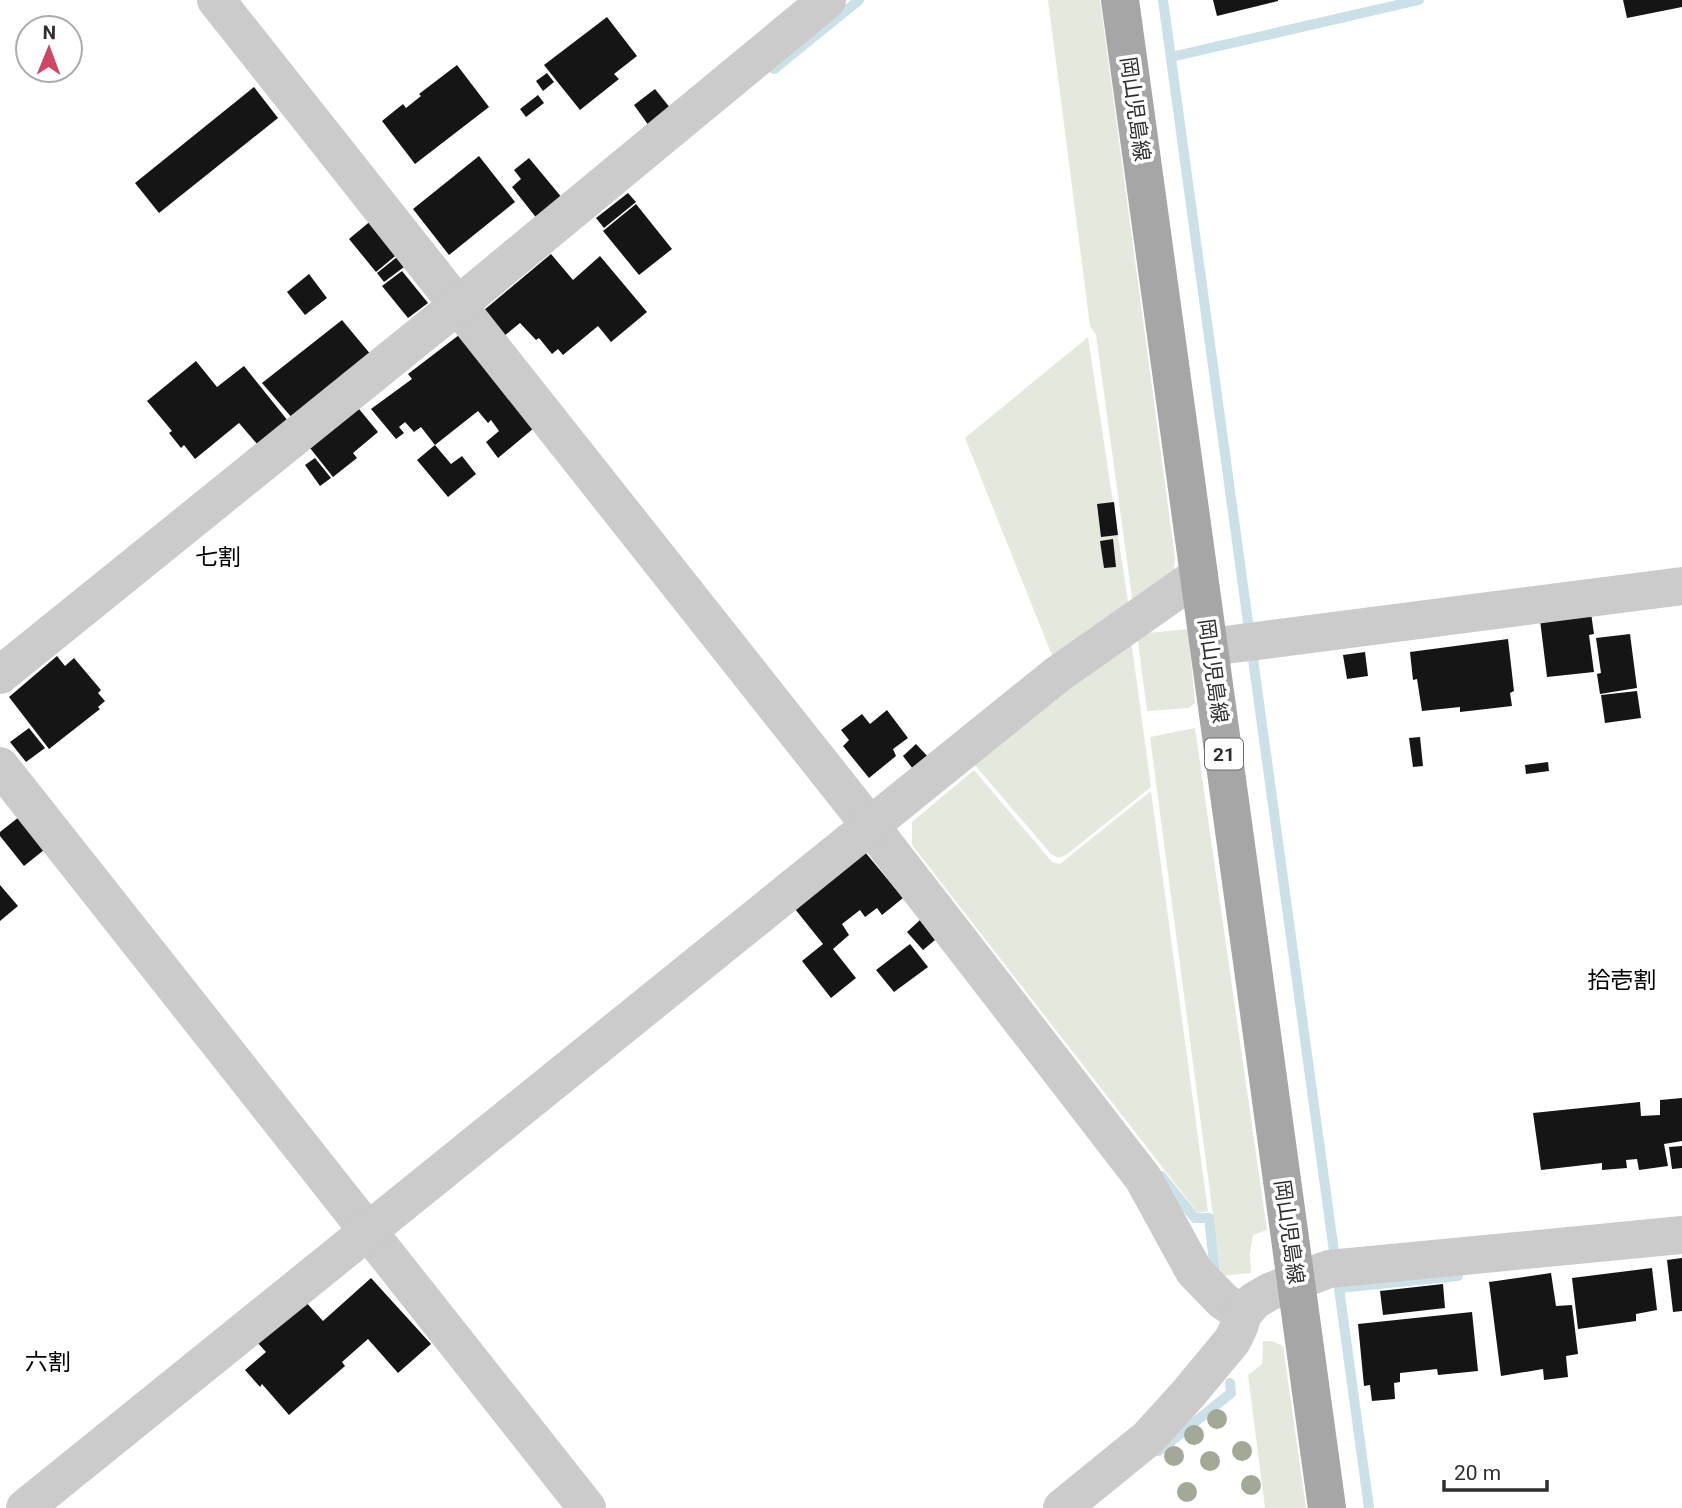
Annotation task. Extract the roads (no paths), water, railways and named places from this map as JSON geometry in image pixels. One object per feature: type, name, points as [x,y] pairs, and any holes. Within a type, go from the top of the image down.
[{"type":"main road","name":"岡山児島線","points":[[1120,0],[1199,575],[1236,644],[1324,1272],[1327,1508]]},
{"type":"street","points":[[216,0],[465,307],[1143,1178],[1194,1271],[1223,1301],[1243,1314]]},
{"type":"street","points":[[0,675],[465,307],[827,0]]},
{"type":"street","points":[[25,1508],[875,831],[1058,674],[1199,575]]},
{"type":"street","points":[[1236,644],[1682,586]]},
{"type":"street","points":[[0,766],[376,1226],[587,1508]]},
{"type":"street","points":[[1062,1508],[1156,1429],[1232,1341],[1240,1327],[1243,1314],[1254,1301],[1269,1292],[1324,1272],[1682,1235]]},
{"type":"waterway","points":[[774,69],[859,0]]},
{"type":"waterway","points":[[1163,0],[1369,1508]]},
{"type":"waterway","points":[[1171,57],[1419,0]]},
{"type":"waterway","points":[[1161,1176],[1195,1218],[1209,1218],[1215,1272]]},
{"type":"waterway","points":[[1339,1288],[1458,1276]]},
{"type":"waterway","points":[[1159,1451],[1231,1393],[1230,1383]]},
{"type":"district","name":"七割","points":[[218,557]]},
{"type":"district","name":"拾壱割","points":[[1622,980]]},
{"type":"district","name":"六割","points":[[48,1362]]}]
